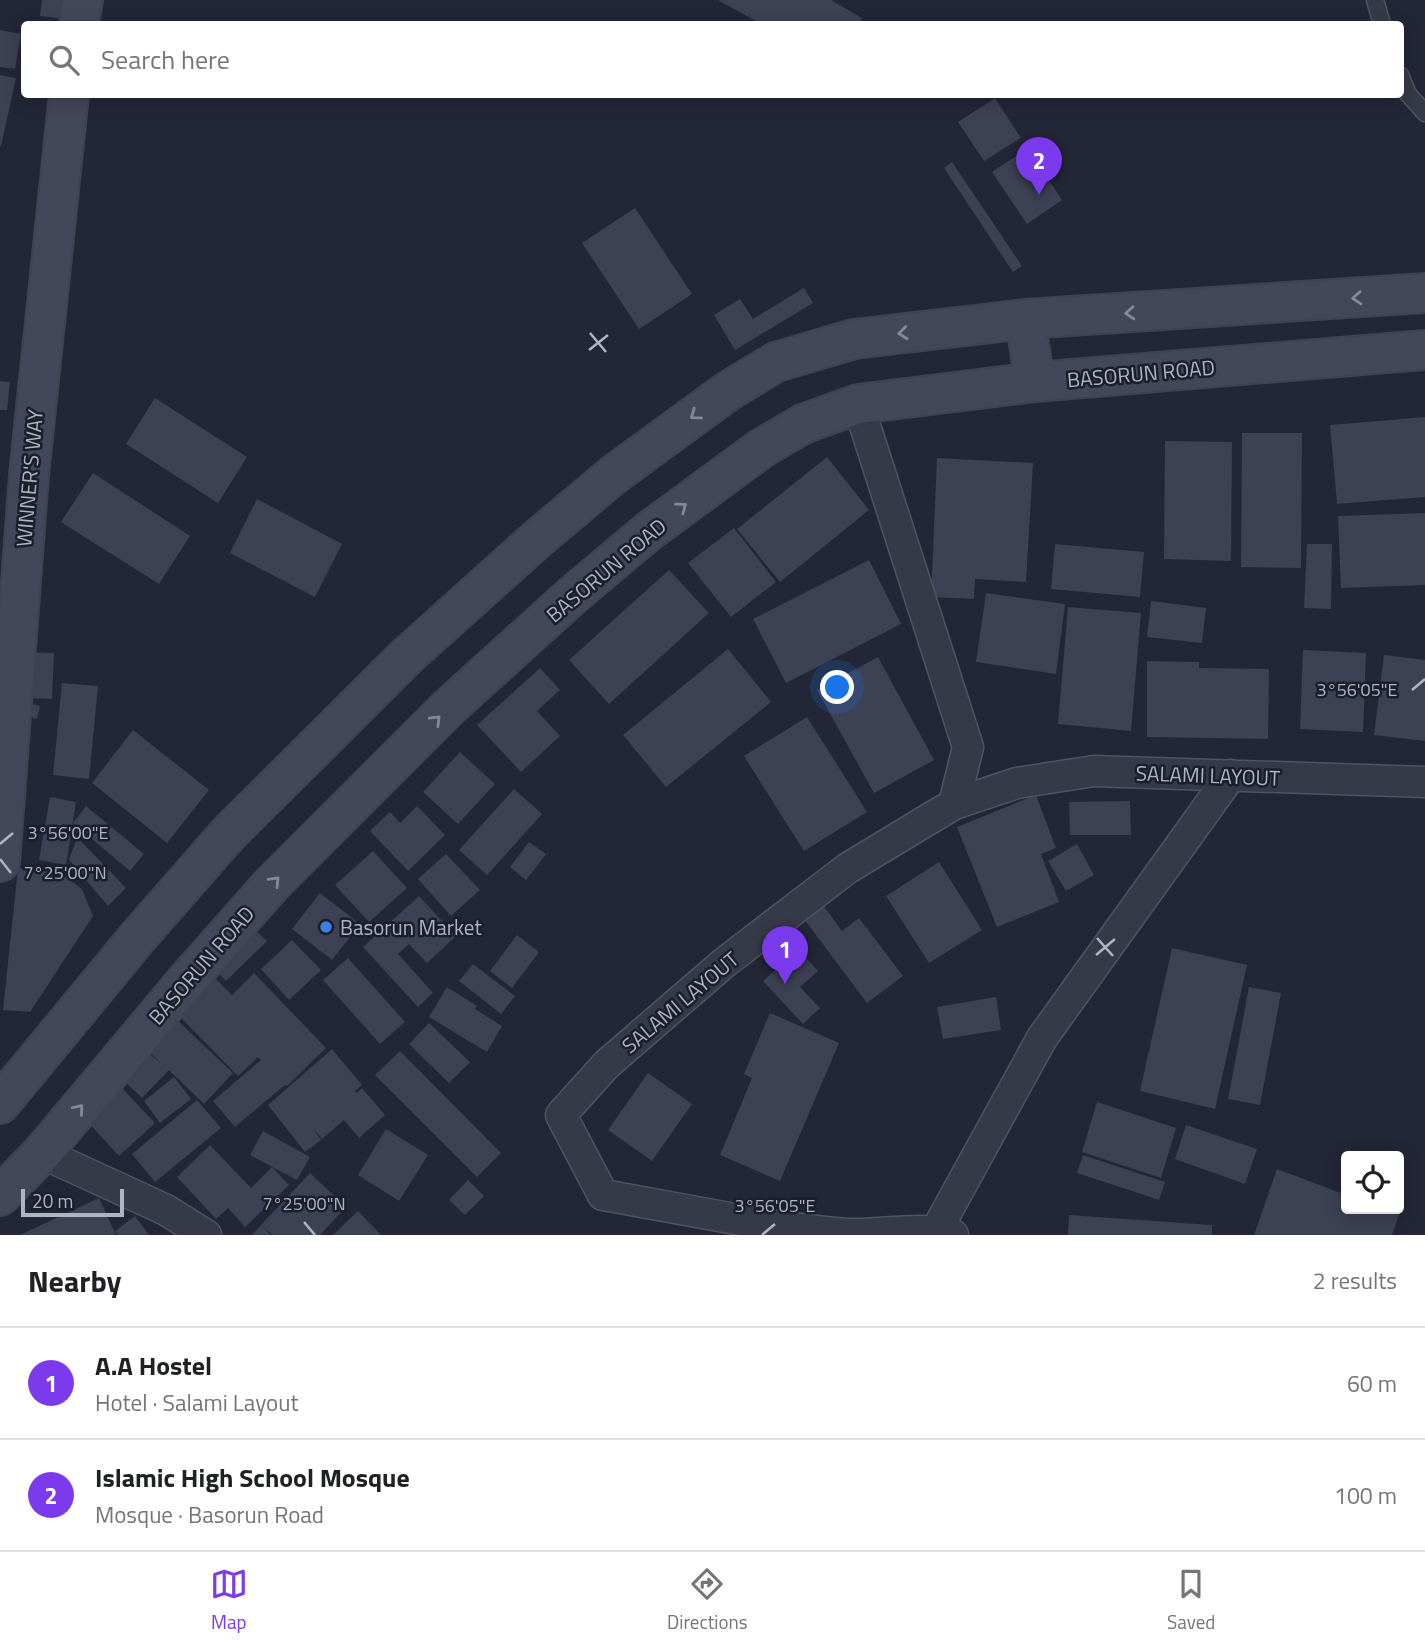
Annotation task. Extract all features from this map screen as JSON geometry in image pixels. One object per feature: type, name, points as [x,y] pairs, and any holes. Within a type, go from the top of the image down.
[{"type":"main road","points":[[80,21],[83,0]]},
{"type":"main road","name":"WINNER'S WAY","points":[[0,862],[9,607],[29,475],[69,98]]},
{"type":"main road","points":[[1,1093],[228,834],[407,656],[612,476],[727,391],[776,362],[855,339],[1025,319],[1425,293]]},
{"type":"main road","points":[[1025,319],[1035,382]]},
{"type":"main road","name":"BASORUN ROAD","points":[[0,1196],[42,1153],[181,986],[271,885],[448,708],[574,594],[649,531],[762,448],[803,424],[858,404],[1035,382],[1425,349]]},
{"type":"street","points":[[858,404],[968,747],[954,804]]},
{"type":"street","name":"SALAMI LAYOUT","points":[[945,1233],[849,1234],[745,1220],[603,1195],[561,1115],[607,1064],[724,963],[848,868],[954,804],[1017,783],[1094,771],[1425,782]]},
{"type":"street","points":[[945,1233],[1042,1038],[1231,775]]},
{"type":"street","points":[[42,1153],[166,1210],[206,1235]]},
{"type":"lane","points":[[1375,0],[1381,21]]},
{"type":"lane","points":[[1404,83],[1408,94],[1425,113]]},
{"type":"building","points":[[42,0],[68,0],[66,19],[40,16]]},
{"type":"building","points":[[718,0],[831,0],[862,18],[860,21],[756,21]]},
{"type":"building","points":[[0,30],[21,34],[15,69],[0,67]]},
{"type":"building","points":[[0,75],[16,78],[1,146],[0,146]]},
{"type":"building","points":[[995,98],[1021,138],[984,161],[958,122]]},
{"type":"building","points":[[1028,148],[1062,200],[1027,224],[992,172]]},
{"type":"building","points":[[952,162],[1022,266],[1013,272],[944,168]]},
{"type":"building","points":[[635,208],[692,294],[639,329],[582,243]]},
{"type":"building","points":[[804,288],[813,303],[735,350],[714,315],[740,299],[753,319]]},
{"type":"building","points":[[0,381],[10,382],[7,410],[0,410]]},
{"type":"building","points":[[155,398],[247,457],[218,503],[126,444]]},
{"type":"building","points":[[1425,417],[1425,497],[1337,504],[1330,425]]},
{"type":"building","points":[[1242,433],[1302,433],[1301,568],[1241,567]]},
{"type":"building","points":[[1165,441],[1232,442],[1231,561],[1164,559]]},
{"type":"building","points":[[827,457],[869,510],[780,582],[737,529]]},
{"type":"building","points":[[937,458],[1033,463],[1026,582],[975,579],[974,599],[931,597]]},
{"type":"building","points":[[93,473],[190,536],[159,584],[61,522]]},
{"type":"building","points":[[257,499],[342,544],[315,597],[230,553]]},
{"type":"building","points":[[1425,513],[1425,585],[1341,588],[1338,516]]},
{"type":"building","points":[[734,528],[776,582],[731,617],[688,563]]},
{"type":"building","points":[[1055,544],[1144,552],[1140,597],[1051,589]]},
{"type":"building","points":[[1307,544],[1332,544],[1331,609],[1304,608]]},
{"type":"building","points":[[869,560],[901,624],[786,683],[753,619]]},
{"type":"building","points":[[669,570],[709,613],[609,704],[569,660]]},
{"type":"building","points":[[986,593],[1065,604],[1056,674],[976,662]]},
{"type":"building","points":[[1151,601],[1206,608],[1202,643],[1147,637]]},
{"type":"building","points":[[1068,607],[1141,613],[1131,731],[1058,724]]},
{"type":"building","points":[[728,649],[771,702],[666,787],[623,735]]},
{"type":"building","points":[[1303,650],[1366,653],[1363,732],[1300,729]]},
{"type":"building","points":[[28,652],[54,653],[52,699],[26,698]]},
{"type":"building","points":[[1384,655],[1425,660],[1425,741],[1374,735]]},
{"type":"building","points":[[878,657],[934,760],[874,793],[817,690]]},
{"type":"building","points":[[1147,661],[1199,662],[1199,668],[1269,669],[1268,739],[1147,737]]},
{"type":"building","points":[[540,668],[560,690],[537,711],[560,736],[521,772],[477,725]]},
{"type":"building","points":[[62,683],[98,686],[89,779],[53,775]]},
{"type":"building","points":[[24,702],[40,706],[37,719],[21,715]]},
{"type":"building","points":[[807,717],[867,812],[804,851],[744,756]]},
{"type":"building","points":[[133,730],[209,790],[167,843],[92,783]]},
{"type":"building","points":[[460,752],[495,784],[458,824],[423,792]]},
{"type":"building","points":[[514,789],[542,814],[487,875],[459,850]]},
{"type":"building","points":[[1036,795],[1056,848],[1041,854],[1059,902],[997,927],[957,827]]},
{"type":"building","points":[[50,797],[76,802],[66,865],[39,860]]},
{"type":"building","points":[[1130,801],[1131,835],[1070,835],[1069,802]]},
{"type":"building","points":[[86,806],[144,854],[130,871],[73,823]]},
{"type":"building","points":[[417,806],[445,835],[408,871],[370,831],[390,812],[400,823]]},
{"type":"building","points":[[77,837],[126,888],[108,906],[69,860]]},
{"type":"building","points":[[529,842],[546,854],[526,880],[510,867]]},
{"type":"building","points":[[1077,844],[1094,875],[1066,891],[1048,861]]},
{"type":"building","points":[[373,851],[407,888],[369,922],[335,885]]},
{"type":"building","points":[[446,854],[480,890],[451,916],[418,879]]},
{"type":"building","points":[[939,862],[982,930],[929,963],[886,896]]},
{"type":"building","points":[[18,868],[51,872],[66,877],[82,889],[93,916],[30,1012],[3,1010]]},
{"type":"building","name":"Basorun Market","points":[[320,893],[360,924],[332,960],[292,929]]},
{"type":"building","points":[[419,896],[456,936],[427,963],[409,944],[398,954],[433,993],[418,1007],[363,947]]},
{"type":"building","points":[[823,905],[842,931],[859,918],[903,976],[867,1003],[804,919]]},
{"type":"building","points":[[248,924],[267,941],[226,981],[210,965]]},
{"type":"building","points":[[517,935],[539,952],[512,988],[490,971]]},
{"type":"building","points":[[292,940],[321,970],[289,1000],[261,969]]},
{"type":"building","points":[[1172,948],[1247,965],[1215,1109],[1140,1091]]},
{"type":"building","points":[[798,949],[818,971],[800,987],[820,1008],[803,1024],[763,981]]},
{"type":"building","points":[[348,958],[405,1022],[380,1044],[323,980]]},
{"type":"building","points":[[473,964],[515,996],[501,1014],[459,981]]},
{"type":"building","points":[[254,973],[326,1048],[287,1086],[235,1127],[213,1101],[261,1060],[258,1057],[238,1076],[179,1016],[216,979],[232,995]]},
{"type":"building","points":[[447,987],[502,1026],[487,1052],[429,1017]]},
{"type":"building","points":[[1249,987],[1281,993],[1260,1105],[1228,1099]]},
{"type":"building","points":[[996,997],[1001,1030],[943,1039],[937,1007]]},
{"type":"building","points":[[770,1013],[839,1043],[780,1181],[720,1155],[752,1078],[744,1074]]},
{"type":"building","points":[[178,1021],[233,1073],[204,1104],[169,1070],[142,1098],[123,1080],[148,1053],[162,1064],[148,1051]]},
{"type":"building","points":[[429,1023],[470,1062],[449,1083],[409,1044]]},
{"type":"building","points":[[332,1049],[362,1085],[355,1091],[357,1093],[362,1088],[385,1115],[359,1138],[344,1120],[322,1139],[312,1127],[321,1140],[305,1152],[268,1105]]},
{"type":"building","points":[[400,1051],[501,1153],[477,1177],[375,1075]]},
{"type":"building","points":[[648,1073],[692,1104],[652,1161],[608,1130]]},
{"type":"building","points":[[174,1077],[191,1099],[160,1123],[144,1101]]},
{"type":"building","points":[[121,1087],[155,1123],[119,1156],[86,1120]]},
{"type":"building","points":[[197,1100],[221,1128],[155,1182],[132,1154]]},
{"type":"building","points":[[1097,1102],[1176,1128],[1161,1178],[1082,1152]]},
{"type":"building","points":[[1186,1125],[1257,1149],[1245,1184],[1175,1159]]},
{"type":"building","points":[[386,1129],[428,1155],[399,1201],[358,1175]]},
{"type":"building","points":[[263,1131],[310,1157],[297,1180],[250,1155]]},
{"type":"building","points":[[210,1145],[251,1188],[272,1167],[289,1185],[245,1227],[228,1208],[216,1219],[177,1177]]},
{"type":"building","points":[[1083,1155],[1165,1182],[1159,1200],[1077,1173]]},
{"type":"building","points":[[1277,1169],[1341,1193],[1341,1214],[1399,1214],[1392,1235],[1254,1235]]},
{"type":"building","points":[[310,1173],[346,1207],[320,1235],[273,1235],[261,1225]]},
{"type":"building","points":[[468,1180],[484,1196],[465,1215],[449,1200]]},
{"type":"building","points":[[99,1198],[116,1235],[20,1235]]},
{"type":"building","points":[[358,1211],[381,1235],[333,1235]]},
{"type":"building","points":[[1069,1215],[1212,1225],[1212,1235],[1068,1235]]},
{"type":"building","points":[[135,1216],[149,1235],[118,1235],[115,1231]]},
{"type":"building","points":[[261,1225],[271,1235],[252,1235]]},
{"type":"place","name":"Islamic High School Mosque","points":[[1039,195]]},
{"type":"place","name":"Basorun Market","points":[[326,927]]},
{"type":"place","name":"A.A Hostel","points":[[785,984]]}]
